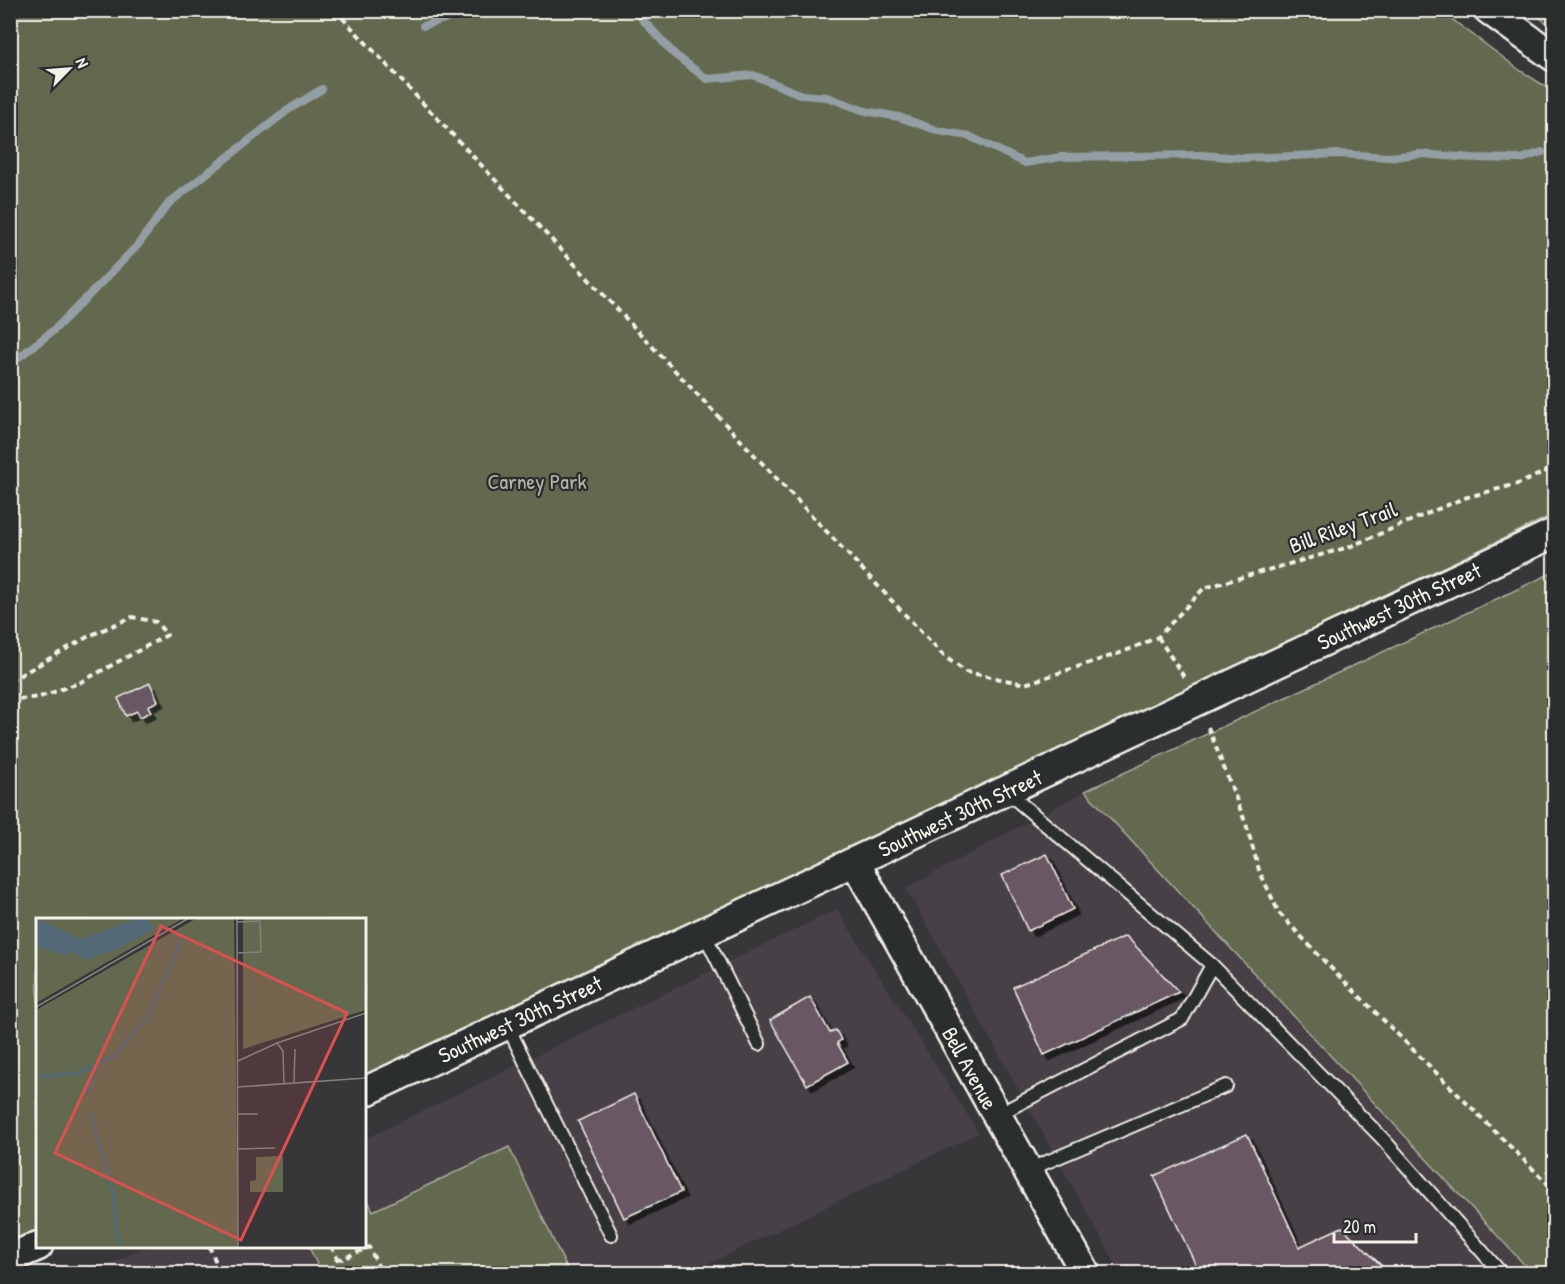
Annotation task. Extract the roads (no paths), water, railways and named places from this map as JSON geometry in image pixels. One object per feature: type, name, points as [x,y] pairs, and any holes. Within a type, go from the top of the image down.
[{"type":"street","points":[[1489,10],[1554,57]]},
{"type":"street","name":"Southwest 30th Street","points":[[366,1091],[1554,533]]},
{"type":"street","name":"Bell Avenue","points":[[855,862],[1086,1274]]},
{"type":"street","points":[[10,1258],[36,1247]]},
{"type":"lane","points":[[1006,791],[1212,965],[1382,1138],[1502,1274]]},
{"type":"lane","points":[[704,933],[759,1044]]},
{"type":"lane","points":[[997,1115],[1182,1019],[1212,965]]},
{"type":"lane","points":[[507,1025],[611,1234]]},
{"type":"lane","points":[[1028,1170],[1226,1086]]},
{"type":"waterway","points":[[423,26],[473,10]]},
{"type":"waterway","points":[[634,10],[674,54],[707,79],[753,75],[802,95],[827,97],[865,111],[899,117],[939,131],[969,136],[1025,163],[1061,157],[1201,155],[1244,158],[1339,154],[1389,157],[1420,154],[1521,159],[1542,152]]},
{"type":"waterway","points":[[10,364],[54,330],[95,289],[137,246],[169,203],[288,110],[322,89]]},
{"type":"park label","name":"Carney Park","points":[[537,481]]}]
